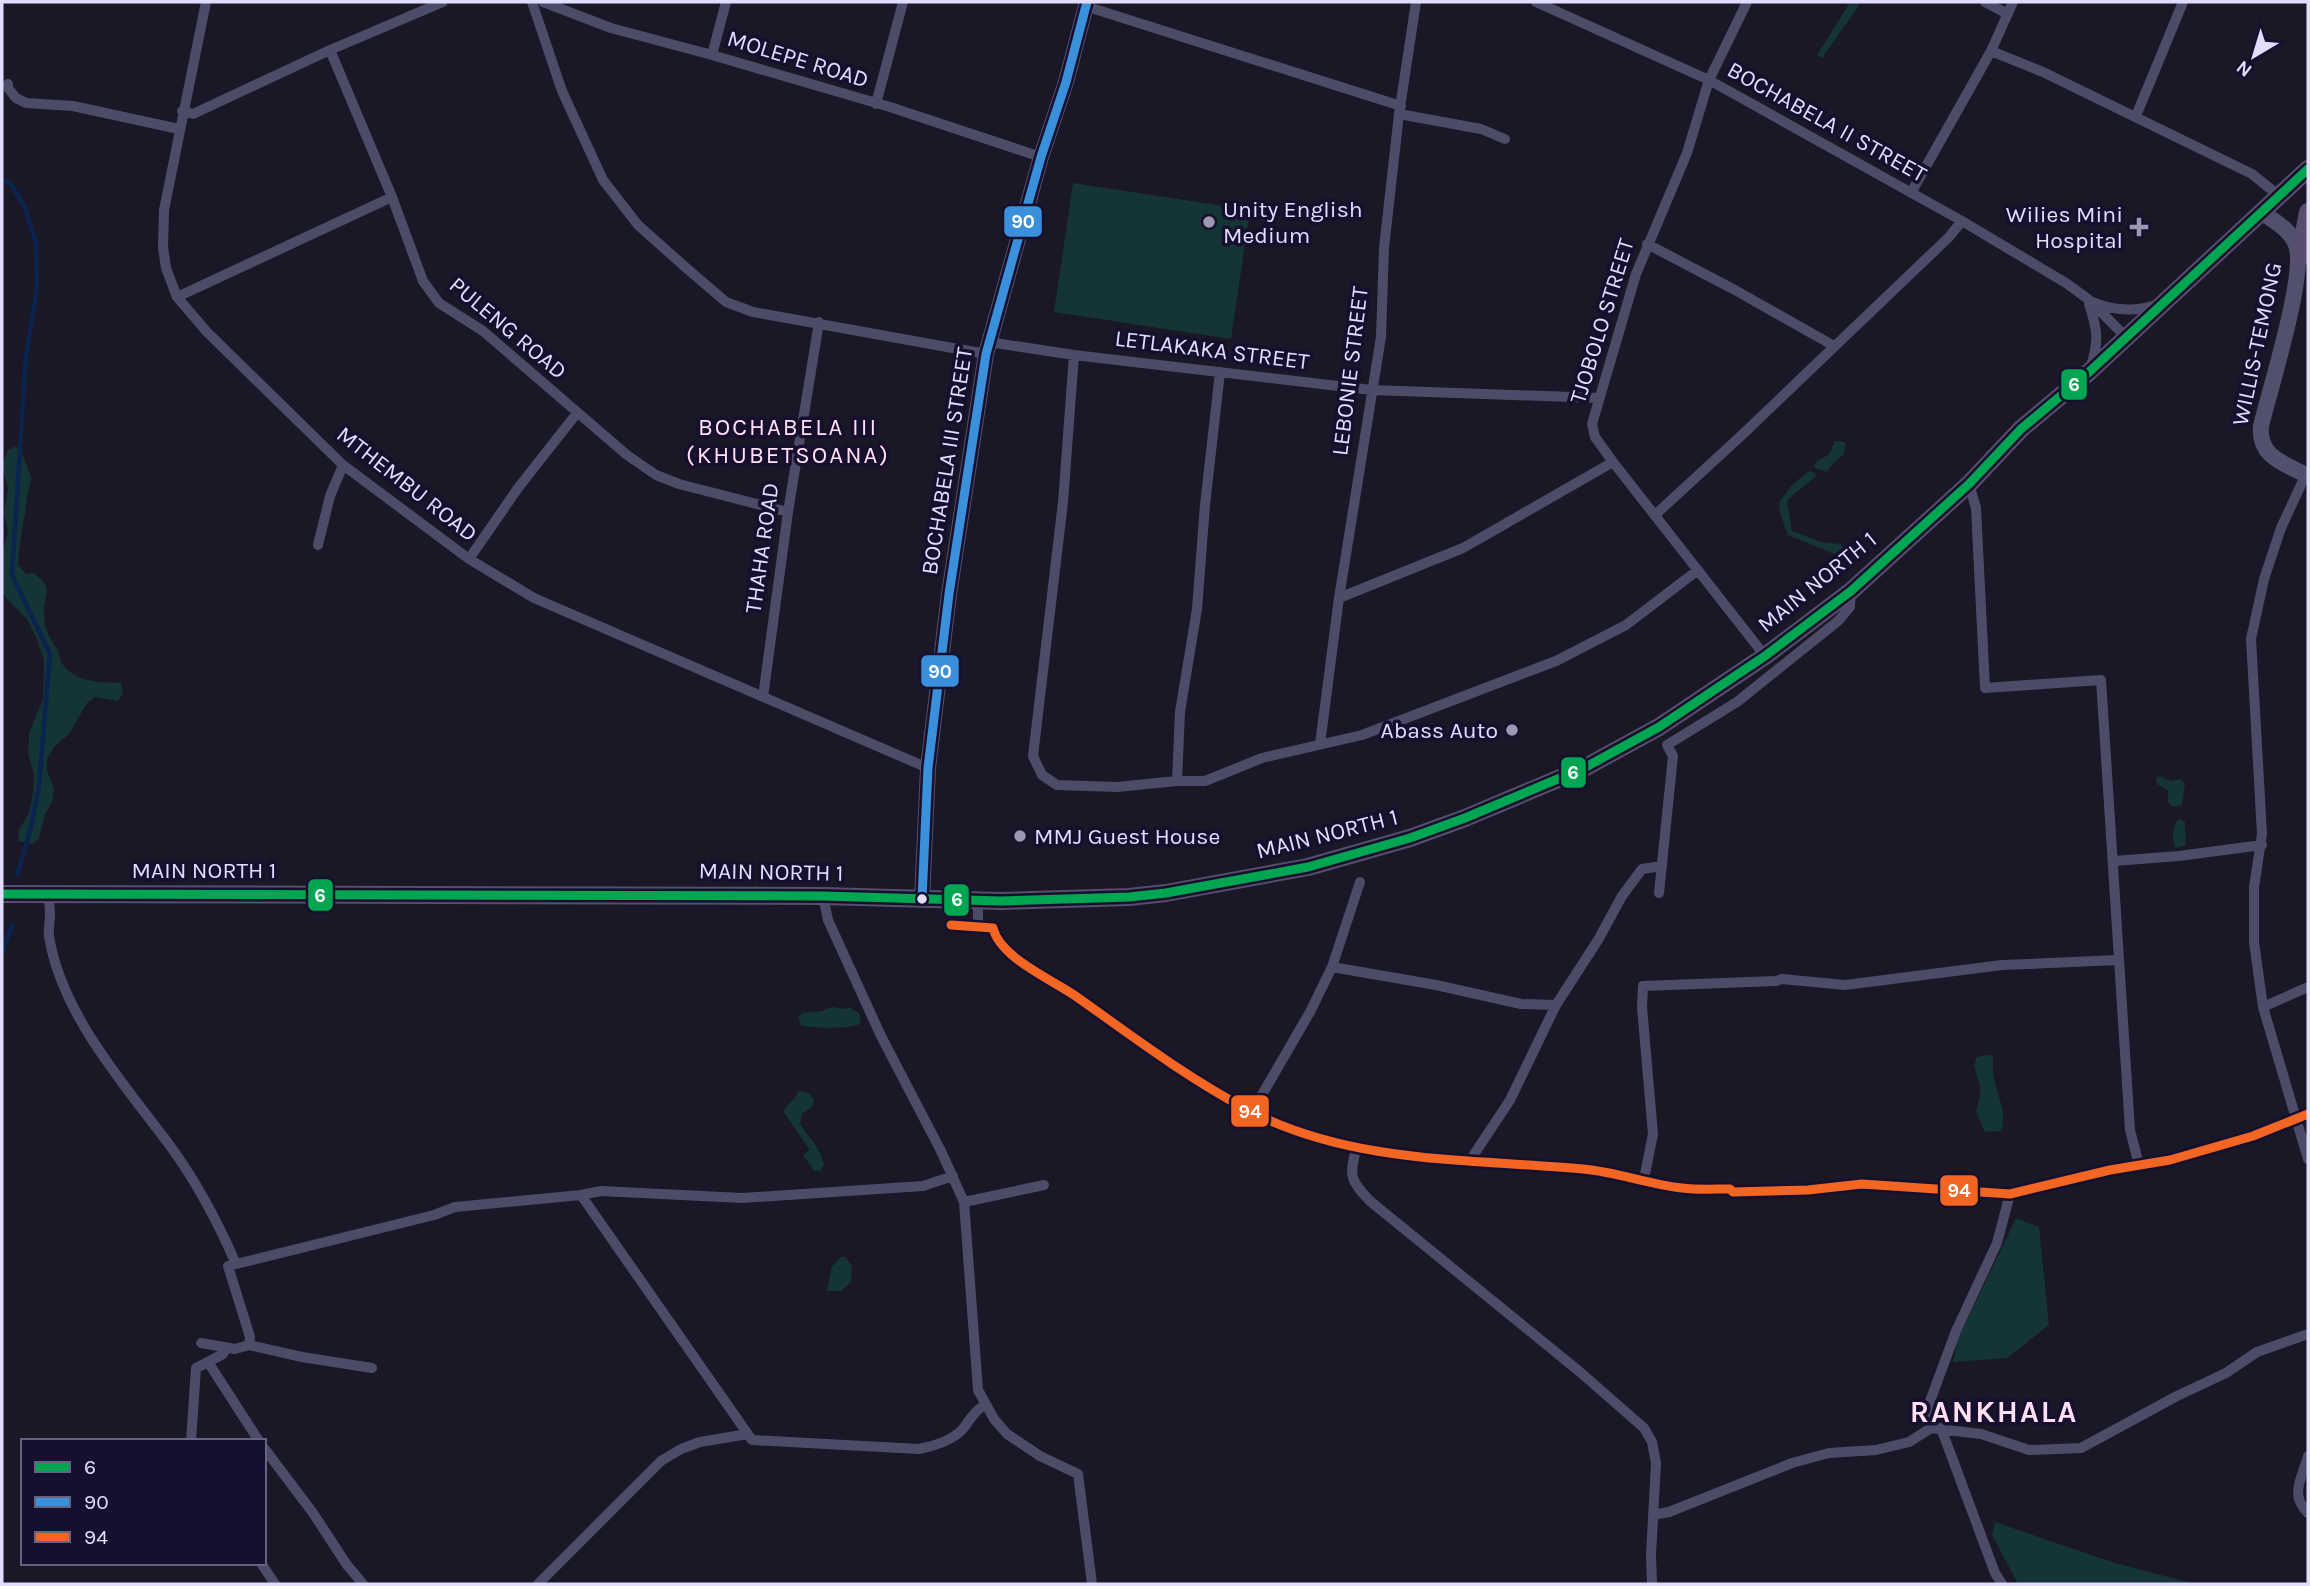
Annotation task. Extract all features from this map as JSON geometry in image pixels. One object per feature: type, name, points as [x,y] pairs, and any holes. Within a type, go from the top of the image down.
[{"type":"main road","name":"MAIN NORTH 1","points":[[2,894],[823,896],[978,900],[1116,897],[1166,893],[1308,867],[1410,838],[1584,768],[1659,727],[1765,656],[1851,591],[1969,484],[2021,429],[2089,372],[2308,169]]},
{"type":"main road","points":[[2299,259],[2308,212]]},
{"type":"street","name":"MTHEMBU ROAD","points":[[206,2],[164,210],[163,247],[166,268],[177,298],[207,332],[344,466],[469,559],[534,598],[928,768]]},
{"type":"street","points":[[182,111],[193,114],[330,50],[443,2]]},
{"type":"street","name":"LETLAKAKA STREET","points":[[532,2],[562,91],[603,180],[638,225],[726,302],[753,312],[987,348],[1074,355],[1372,390],[1599,398]]},
{"type":"street","name":"MOLEPE ROAD","points":[[543,2],[611,28],[876,104],[1041,157]]},
{"type":"street","points":[[712,55],[726,2]]},
{"type":"street","points":[[876,104],[903,2]]},
{"type":"street","name":"LEBONIE STREET","points":[[1320,744],[1339,598],[1381,337],[1384,248],[1416,2]]},
{"type":"street","name":"BOCHABELA II STREET","points":[[1536,2],[1709,80],[1962,221],[2066,283],[2088,299],[2126,337]]},
{"type":"street","points":[[1561,13],[1566,2]]},
{"type":"street","name":"TJOBOLO STREET","points":[[1747,2],[1709,80],[1687,153],[1647,244],[1592,424],[1595,437],[1613,462],[1765,656]]},
{"type":"street","points":[[1985,2],[2008,14]]},
{"type":"street","points":[[1911,193],[1991,51],[2013,2]]},
{"type":"street","points":[[2136,116],[2183,2]]},
{"type":"street","points":[[1086,4],[1400,110],[1481,129],[1505,139]]},
{"type":"street","name":"BOCHABELA III STREET","points":[[922,899],[928,768],[949,594],[987,348],[1041,157],[1066,82],[1086,4]]},
{"type":"street","name":"PULENG ROAD","points":[[330,50],[392,197],[423,281],[439,303],[483,331],[576,413],[656,475],[679,484],[788,512]]},
{"type":"street","points":[[1991,51],[2043,72],[2252,174],[2278,195]]},
{"type":"street","points":[[8,84],[16,98],[26,103],[74,106],[179,129]]},
{"type":"street","points":[[177,298],[392,197]]},
{"type":"street","name":"WILLIS-TEMONG","points":[[2261,212],[2288,232],[2297,247],[2299,259],[2294,296],[2260,439],[2265,451],[2307,475]]},
{"type":"street","points":[[1655,515],[1949,237],[1962,221]]},
{"type":"street","points":[[1647,244],[1833,346]]},
{"type":"street","points":[[2088,299],[2098,331],[2089,372]]},
{"type":"street","name":"BOCHABELA II STREET","points":[[2088,299],[2120,310],[2143,309],[2164,302]]},
{"type":"street","name":"THAHA ROAD","points":[[763,697],[788,512],[819,322]]},
{"type":"street","points":[[1074,355],[1063,502],[1033,755],[1042,775],[1057,785],[1117,787],[1205,781],[1262,758],[1362,735],[1556,661],[1626,625],[1698,570]]},
{"type":"street","points":[[1178,781],[1180,712],[1197,609],[1220,372]]},
{"type":"street","points":[[469,559],[518,488],[576,413]]},
{"type":"street","points":[[1339,598],[1463,548],[1613,462]]},
{"type":"street","points":[[318,545],[330,496],[344,466]]},
{"type":"street","points":[[2307,475],[2281,528],[2264,579],[2251,639],[2262,845],[2254,887],[2254,942],[2263,1007],[2308,1159]]},
{"type":"street","points":[[1969,484],[1976,508],[1985,688],[2101,680],[2130,1130],[2139,1165]]},
{"type":"street","points":[[1659,893],[1673,756],[1667,745],[1737,702],[1838,621],[1850,607],[1851,591]]},
{"type":"street","points":[[2114,861],[2262,845]]},
{"type":"street","points":[[1469,1162],[1510,1100],[1556,1005],[1598,940],[1622,896],[1642,869],[1662,866]]},
{"type":"street","points":[[1252,1112],[1310,1012],[1332,967],[1360,882]]},
{"type":"street","points":[[48,893],[48,934],[69,998],[122,1085],[169,1144],[214,1212],[236,1264]]},
{"type":"street","points":[[823,896],[828,920],[881,1036],[964,1202],[978,1390],[993,1419],[1007,1434],[1040,1456],[1078,1474],[1092,1584]]},
{"type":"street","points":[[978,900],[978,929]]},
{"type":"street","points":[[951,925],[993,928],[998,941],[1008,953],[1062,986],[1189,1075],[1252,1112],[1309,1135],[1431,1159],[1610,1171],[1681,1188],[1730,1189],[1733,1192],[1808,1190],[1862,1184],[2010,1194],[2170,1160],[2242,1139],[2308,1114]]},
{"type":"street","points":[[1644,1179],[1653,1134],[1642,1007],[1643,986],[1782,979],[1845,985],[2002,965],[2119,960]]},
{"type":"street","points":[[1332,967],[1436,985],[1521,1004],[1556,1005]]},
{"type":"street","points":[[2263,1007],[2308,987]]},
{"type":"street","points":[[1357,1146],[1350,1170],[1356,1187],[1370,1201],[1580,1372],[1644,1428],[1655,1452],[1650,1555],[1652,1584]]},
{"type":"street","points":[[249,1345],[250,1337],[228,1266],[434,1215],[455,1207],[601,1191],[750,1198],[923,1186],[953,1176]]},
{"type":"street","points":[[964,1202],[1044,1185]]},
{"type":"street","points":[[2002,1584],[1995,1573],[1936,1428],[1926,1412],[1956,1331],[1997,1243],[2010,1194]]},
{"type":"street","points":[[581,1195],[752,1440],[919,1449],[938,1445],[960,1432],[974,1411],[986,1404]]},
{"type":"street","points":[[1653,1516],[1793,1463],[1829,1453],[1876,1450],[1909,1442],[1936,1428],[1981,1434],[2029,1450],[2081,1448],[2177,1395],[2226,1373],[2257,1352],[2308,1334]]},
{"type":"street","points":[[201,1343],[235,1349],[249,1345],[372,1368]]},
{"type":"street","points":[[191,1439],[196,1368],[223,1354],[226,1348]]},
{"type":"street","points":[[208,1362],[258,1439]]},
{"type":"street","points":[[538,1584],[661,1461],[681,1448],[700,1442],[748,1434]]},
{"type":"street","points":[[266,1451],[363,1584]]},
{"type":"street","points":[[2308,1456],[2296,1495],[2300,1505],[2308,1513]]},
{"type":"street","points":[[262,1565],[275,1584]]},
{"type":"green space","points":[[1850,2],[1859,2],[1858,7],[1822,58],[1817,55]]},
{"type":"green space","points":[[1073,183],[1250,210],[1231,339],[1054,312]]},
{"type":"green space","points":[[1835,441],[1846,443],[1844,453],[1826,472],[1815,468],[1814,465],[1819,460],[1830,453]]},
{"type":"green space","points":[[16,446],[32,479],[18,565],[26,574],[33,573],[45,583],[45,626],[63,664],[70,672],[83,679],[121,683],[123,693],[118,701],[95,697],[87,703],[69,734],[55,746],[47,759],[47,770],[54,789],[52,802],[45,814],[39,838],[33,844],[18,841],[19,830],[29,813],[33,793],[34,774],[28,754],[29,733],[43,699],[44,660],[27,619],[2,591],[2,553],[8,532],[4,513],[8,489],[2,465],[8,450]]},
{"type":"green space","points":[[1809,471],[1816,473],[1815,477],[1787,500],[1792,531],[1821,542],[1841,544],[1844,550],[1837,555],[1788,535],[1780,514],[1779,502],[1793,484]]},
{"type":"green space","points":[[2160,776],[2171,781],[2180,779],[2185,784],[2182,805],[2172,807],[2168,802],[2168,790],[2157,784],[2156,778]]},
{"type":"green space","points":[[2179,819],[2185,822],[2186,845],[2176,848],[2173,834]]},
{"type":"green space","points":[[832,1007],[849,1007],[860,1014],[860,1024],[831,1028],[801,1025],[798,1017],[803,1013]]},
{"type":"green space","points":[[1993,1056],[1993,1076],[2002,1111],[2001,1131],[1985,1132],[1976,1112],[1980,1086],[1974,1066],[1977,1057]]},
{"type":"green space","points":[[799,1091],[809,1093],[814,1100],[812,1107],[802,1114],[800,1123],[819,1151],[824,1165],[821,1170],[814,1171],[803,1155],[810,1150],[783,1111]]},
{"type":"green space","points":[[2016,1218],[2039,1227],[2049,1325],[2007,1358],[1953,1362],[1957,1341]]},
{"type":"green space","points":[[841,1257],[845,1257],[852,1266],[851,1282],[841,1291],[827,1291],[832,1266]]},
{"type":"green space","points":[[1995,1522],[2112,1562],[2195,1584],[2018,1584],[1992,1535]]},
{"type":"waterway","points":[[2,179],[11,184],[25,208],[36,243],[37,287],[26,356],[12,575],[50,654],[39,785],[31,828],[17,875]]},
{"type":"waterway","points":[[2,953],[12,925]]},
{"type":"transit line","name":"90","points":[[922,899],[928,768],[949,594],[986,354],[1087,2]]},
{"type":"transit line","name":"6","points":[[2,894],[823,896],[1001,901],[1129,897],[1166,893],[1308,867],[1410,838],[1584,768],[1659,727],[1765,656],[1851,591],[1969,484],[2021,429],[2089,372],[2308,169]]},
{"type":"transit line","name":"94","points":[[951,925],[993,928],[998,939],[1016,959],[1077,997],[1183,1071],[1250,1111],[1329,1141],[1413,1156],[1583,1169],[1669,1186],[1730,1189],[1733,1192],[1808,1190],[1862,1184],[2010,1194],[2110,1170],[2170,1160],[2253,1136],[2308,1114]]},
{"type":"place","name":"Unity English Medium","points":[[1209,222]]},
{"type":"place","name":"Wilies Mini Hospital","points":[[2139,227]]},
{"type":"place","name":"Abass Auto","points":[[1512,730]]},
{"type":"place","name":"MMJ Guest House","points":[[1020,836]]},
{"type":"district","name":"BOCHABELA III (KHUBETSOANA)","points":[[788,441]]},
{"type":"district","name":"RANKHALA","points":[[1994,1412]]}]
